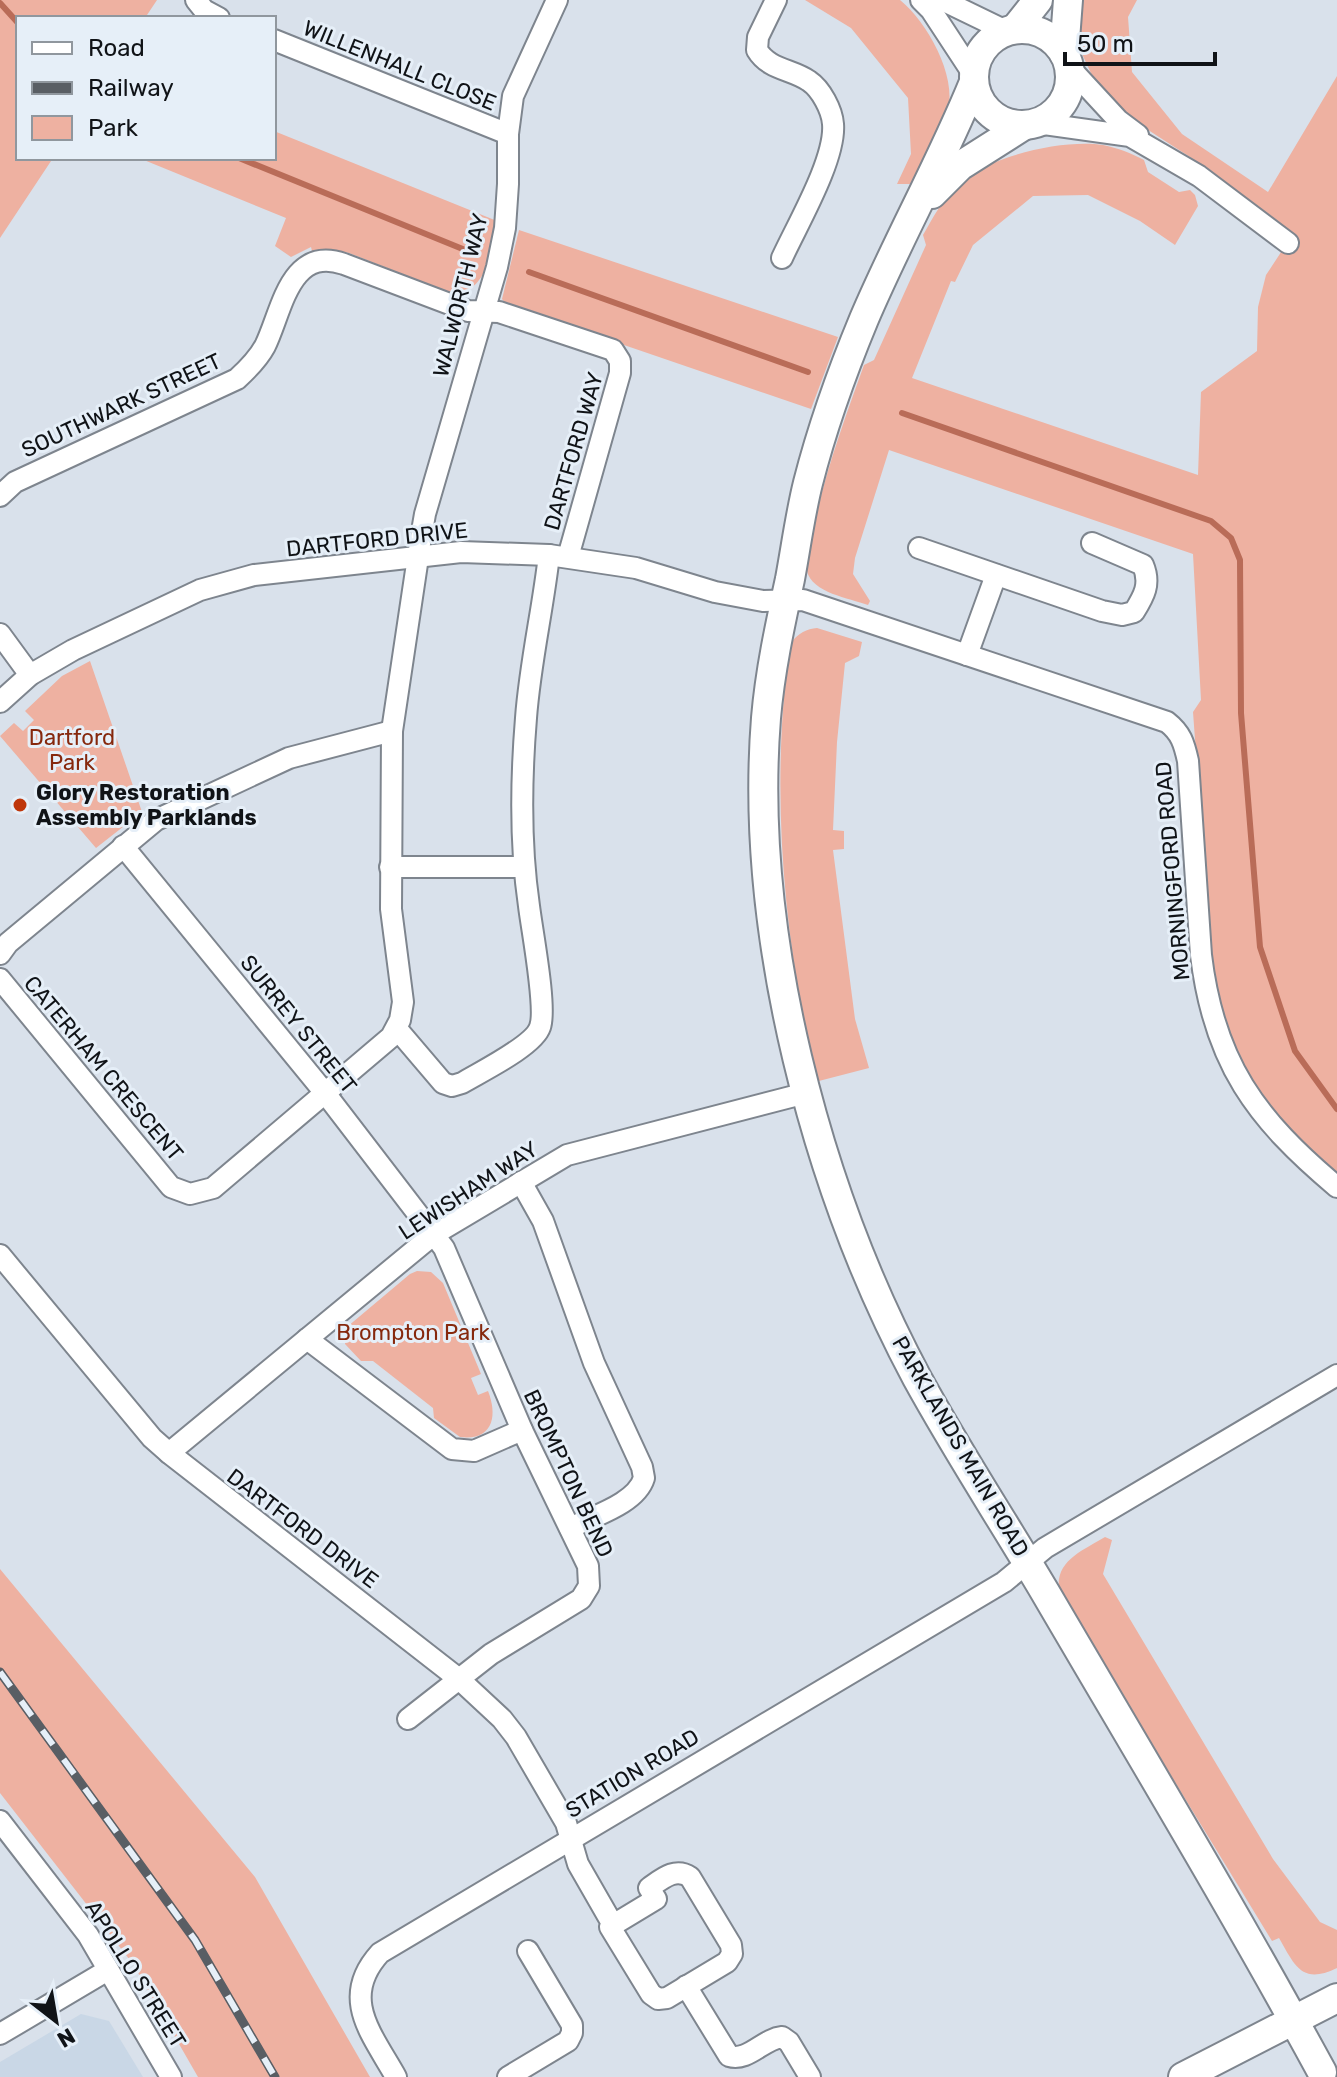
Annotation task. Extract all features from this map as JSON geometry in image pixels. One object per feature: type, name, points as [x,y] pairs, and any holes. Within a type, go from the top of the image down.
[{"type":"street","points":[[196,0],[204,10],[215,16]]},
{"type":"street","name":"WALWORTH WAY","points":[[397,1029],[403,1002],[391,909],[392,731],[425,514],[505,228],[508,134],[513,96],[557,0]]},
{"type":"street","points":[[776,0],[758,37],[757,50],[763,61],[810,82],[824,99],[833,123],[830,153],[782,258]]},
{"type":"street","points":[[921,0],[931,10],[973,78]]},
{"type":"street","points":[[942,0],[1010,30],[1029,29],[1055,41],[1067,60],[1118,120],[1170,158]]},
{"type":"street","points":[[1038,0],[1010,30],[987,43],[975,63],[973,78],[976,94],[990,114],[1000,120],[1130,136],[1199,176],[1288,243]]},
{"type":"street","points":[[1030,124],[1057,111],[1064,101],[1070,79],[1067,60],[1068,0]]},
{"type":"street","name":"WILLENHALL CLOSE","points":[[276,41],[508,134]]},
{"type":"street","name":"PARKLANDS MAIN ROAD","points":[[973,78],[953,135],[863,322],[830,411],[808,484],[776,639],[766,720],[765,815],[772,904],[785,999],[806,1093],[842,1211],[918,1378],[1324,2071]]},
{"type":"street","name":"PARKLANDS MAIN ROAD","points":[[890,263],[935,187],[971,157],[1030,124]]},
{"type":"street","name":"SOUTHWARK STREET","points":[[0,496],[15,482],[237,379],[261,353],[289,286],[302,270],[310,266],[328,260],[337,261],[468,311],[484,311]]},
{"type":"street","name":"DARTFORD WAY","points":[[484,311],[499,312],[607,346],[620,361],[620,373],[558,556]]},
{"type":"street","points":[[919,548],[1102,611],[1122,615],[1134,612],[1147,589],[1148,576],[1143,565],[1092,543]]},
{"type":"street","name":"DARTFORD DRIVE","points":[[0,702],[30,675],[73,650],[219,583],[254,575],[461,552],[558,556],[636,568],[715,592],[763,601],[785,601]]},
{"type":"street","points":[[325,1093],[397,1029],[443,1083],[452,1086],[462,1083],[535,1036],[541,1026],[540,985],[523,867],[526,717],[544,599],[558,556]]},
{"type":"street","points":[[967,655],[996,575]]},
{"type":"street","name":"MORNINGFORD ROAD","points":[[785,601],[803,600],[1167,722],[1178,731],[1188,761],[1204,982],[1218,1035],[1241,1083],[1269,1124],[1337,1187]]},
{"type":"street","points":[[0,634],[30,675]]},
{"type":"street","points":[[0,954],[8,943],[156,820],[289,758],[392,731]]},
{"type":"street","name":"SURREY STREET","points":[[123,846],[325,1093],[433,1235]]},
{"type":"street","points":[[390,867],[523,867]]},
{"type":"street","name":"CATERHAM CRESCENT","points":[[0,979],[171,1187],[183,1193],[198,1194],[213,1188],[325,1093]]},
{"type":"street","name":"LEWISHAM WAY","points":[[169,1453],[433,1235],[567,1155],[806,1093]]},
{"type":"street","points":[[521,1182],[543,1221],[594,1363],[642,1467],[644,1478],[636,1492],[624,1501],[570,1528]]},
{"type":"street","name":"BROMPTON BEND","points":[[408,1719],[491,1654],[575,1604],[585,1593],[590,1572],[522,1430],[444,1248],[433,1235]]},
{"type":"street","name":"DARTFORD DRIVE","points":[[0,1255],[152,1438],[459,1679],[502,1719],[516,1737],[566,1823],[578,1864],[613,1925],[610,1927],[651,1994],[663,1999],[686,1986]]},
{"type":"street","points":[[307,1339],[452,1449],[466,1452],[485,1447],[522,1430]]},
{"type":"street","points":[[1028,1563],[1045,1548],[1337,1375]]},
{"type":"street","name":"STATION ROAD","points":[[396,2077],[362,2014],[360,1988],[370,1964],[380,1953],[1004,1582],[1028,1563]]},
{"type":"street","name":"APOLLO STREET","points":[[0,1821],[88,1935],[171,2077]]},
{"type":"street","points":[[613,1925],[656,1899],[649,1888],[673,1873],[683,1872],[690,1877],[732,1950],[727,1962],[686,1986],[729,2056],[738,2058],[773,2038],[782,2037],[789,2042],[810,2077]]},
{"type":"street","points":[[508,2077],[568,2041],[572,2033],[572,2025],[528,1951]]},
{"type":"street","points":[[0,2034],[108,1970]]},
{"type":"street","points":[[1183,2077],[1337,1998]]},
{"type":"shaded area","points":[[81,2014],[109,2021],[143,2077],[0,2077],[0,2062]]},
{"type":"green space","points":[[0,0],[157,0],[146,16],[16,16],[16,160],[52,160],[0,238]]},
{"type":"green space","points":[[805,0],[900,0],[920,22],[938,50],[948,82],[948,111],[937,139],[910,184],[897,184],[911,154],[908,98],[851,28]]},
{"type":"green space","points":[[1083,0],[1137,0],[1128,17],[1132,72],[1182,134],[1268,192],[1337,76],[1337,1175],[1294,1134],[1256,1089],[1237,1054],[1222,1011],[1211,944],[1193,712],[1201,700],[1193,554],[889,450],[855,558],[853,574],[870,601],[868,605],[823,590],[807,571],[821,494],[847,414],[864,365],[874,360],[926,245],[923,235],[943,202],[971,174],[1007,158],[1047,147],[1087,144],[1119,149],[1144,160],[1148,172],[1179,192],[1190,190],[1198,206],[1175,245],[1140,221],[1088,195],[1033,196],[973,245],[955,282],[951,281],[912,378],[1198,475],[1201,392],[1257,351],[1258,307],[1266,275],[1293,234],[1210,170],[1125,115],[1096,84],[1083,56],[1076,23]]},
{"type":"green space","points":[[276,132],[497,221],[490,255],[481,277],[474,286],[453,294],[349,253],[324,249],[312,251],[311,247],[291,257],[275,246],[286,218],[144,160],[276,160]]},
{"type":"green space","points":[[519,230],[838,337],[811,409],[507,305],[502,299]]},
{"type":"green space","points":[[817,628],[862,642],[859,656],[845,663],[833,830],[844,831],[844,849],[833,850],[855,1019],[869,1068],[815,1082],[790,937],[780,794],[787,654],[797,636]]},
{"type":"green space","name":"Dartford Park","points":[[90,661],[142,812],[96,848],[0,736],[14,723],[23,731],[34,720],[25,711],[62,676]]},
{"type":"green space","name":"Brompton Park","points":[[417,1271],[431,1272],[443,1283],[481,1374],[471,1378],[478,1395],[488,1391],[492,1418],[486,1431],[480,1435],[460,1437],[434,1418],[433,1408],[373,1361],[361,1361],[345,1344],[347,1327]]},
{"type":"green space","points":[[1105,1537],[1112,1540],[1103,1574],[1273,1859],[1320,1922],[1337,1930],[1337,1968],[1325,1973],[1307,1973],[1295,1964],[1279,1938],[1272,1941],[1060,1594],[1060,1574],[1065,1566]]},
{"type":"green space","points":[[0,1569],[255,1877],[370,2077],[198,2077],[133,1964],[0,1793]]},
{"type":"waterway","points":[[0,3],[16,21]]},
{"type":"waterway","points":[[244,160],[475,254]]},
{"type":"waterway","points":[[529,272],[808,372]]},
{"type":"waterway","points":[[902,413],[1211,521],[1231,538],[1240,560],[1241,713],[1260,947],[1295,1051],[1337,1109]]},
{"type":"railway","points":[[0,1672],[195,1940],[275,2077]]},
{"type":"place","name":"Glory Restoration Assembly Parklands","points":[[20,805]]}]
